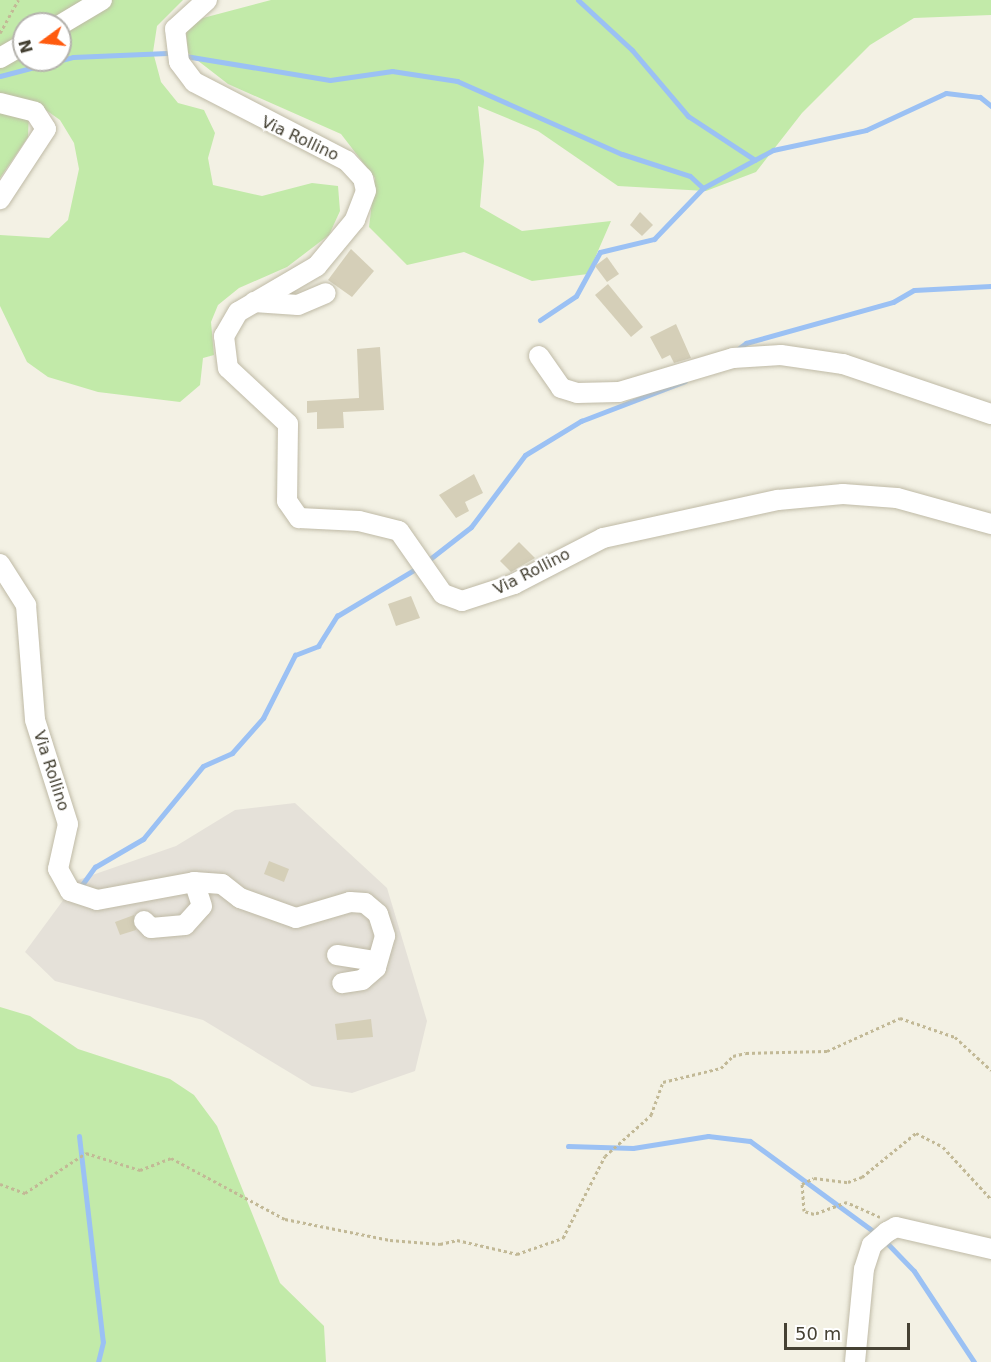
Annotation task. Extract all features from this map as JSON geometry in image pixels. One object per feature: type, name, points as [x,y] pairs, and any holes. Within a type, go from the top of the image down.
[{"type":"street","points":[[72,18],[102,0]]},
{"type":"street","name":"Via Rollino","points":[[207,0],[175,29],[179,62],[194,82],[347,161],[363,178],[366,191],[355,220],[317,266],[253,302],[227,326],[224,359],[236,378],[288,424],[289,507],[306,520],[359,520],[399,531],[429,578],[452,599],[475,599],[514,584],[603,538],[778,500],[843,494],[897,498],[991,524]]},
{"type":"street","points":[[0,103],[35,112],[46,129],[0,199]]},
{"type":"street","points":[[253,302],[298,305],[326,293]]},
{"type":"street","points":[[539,356],[561,388],[592,394],[619,392],[733,358],[781,355],[843,364],[991,414]]},
{"type":"street","name":"Via Rollino","points":[[0,564],[28,615],[35,720],[68,824],[58,869],[70,891],[97,900],[194,882],[222,884],[240,898],[296,918],[350,902],[365,903],[378,914],[385,936],[376,968]]},
{"type":"street","points":[[144,921],[151,928],[185,925],[201,906],[194,882]]},
{"type":"street","points":[[337,955],[368,960],[376,968],[362,980],[342,983]]},
{"type":"street","points":[[855,1362],[864,1269],[872,1245],[896,1227],[982,1248]]},
{"type":"path","points":[[0,33],[18,0]]},
{"type":"path","points":[[0,1184],[25,1193],[87,1153],[140,1170],[171,1158],[285,1219],[390,1240],[440,1244],[457,1240],[517,1254],[563,1238],[605,1156],[651,1115],[663,1083],[721,1068],[733,1056],[746,1053],[827,1051],[900,1018],[955,1037],[991,1070]]},
{"type":"path","points":[[896,1227],[847,1202],[814,1214],[804,1211],[802,1184],[814,1178],[848,1182],[862,1177],[915,1133],[943,1147],[991,1199]]},
{"type":"shaded area","points":[[295,803],[387,888],[427,1021],[415,1071],[352,1093],[312,1086],[203,1020],[55,981],[25,952],[78,880],[176,846],[235,810]]},
{"type":"green space","points":[[0,0],[183,0],[157,26],[153,52],[161,82],[178,103],[204,110],[215,133],[208,158],[213,185],[262,196],[312,183],[338,186],[340,211],[329,235],[287,267],[239,288],[218,305],[211,322],[214,355],[203,358],[200,385],[180,402],[98,392],[48,377],[27,362],[0,306],[0,235],[49,238],[68,220],[79,169],[74,143],[60,120],[43,108],[29,111],[28,137],[0,178]]},
{"type":"green space","points":[[271,0],[991,0],[991,15],[914,18],[870,45],[802,113],[756,172],[706,191],[618,186],[538,131],[478,106],[484,161],[480,207],[522,231],[611,221],[588,274],[532,281],[464,252],[407,265],[369,227],[375,178],[341,134],[228,84],[188,53],[186,30],[203,18]]},
{"type":"green space","points":[[0,1007],[30,1016],[78,1049],[170,1079],[194,1095],[217,1126],[280,1283],[324,1326],[326,1362],[0,1362]]},
{"type":"building","points":[[640,212],[653,225],[642,236],[630,225]]},
{"type":"building","points":[[351,249],[374,271],[352,297],[328,280]]},
{"type":"building","points":[[607,257],[619,274],[607,282],[595,266]]},
{"type":"building","points":[[608,284],[643,327],[631,337],[595,295]]},
{"type":"building","points":[[676,324],[691,358],[674,363],[670,355],[662,359],[650,337]]},
{"type":"building","points":[[380,347],[384,410],[343,412],[344,428],[317,429],[317,412],[307,413],[307,401],[359,398],[357,349]]},
{"type":"building","points":[[474,474],[483,493],[465,502],[469,511],[456,518],[439,495]]},
{"type":"building","points":[[519,542],[535,558],[511,572],[500,561]]},
{"type":"building","points":[[411,596],[420,618],[396,626],[388,604]]},
{"type":"building","points":[[269,861],[289,869],[284,882],[264,874]]},
{"type":"building","points":[[134,915],[136,930],[120,935],[115,922]]},
{"type":"building","points":[[371,1019],[373,1037],[337,1040],[335,1024]]},
{"type":"waterway","points":[[578,0],[632,50],[688,116],[755,160]]},
{"type":"waterway","points":[[0,76],[73,57],[167,53],[330,80],[392,71],[457,81],[622,154],[690,176],[703,188]]},
{"type":"waterway","points":[[540,320],[576,296],[600,252],[654,239],[703,188],[773,150],[866,130],[946,93],[980,97],[991,106]]},
{"type":"waterway","points":[[734,352],[746,343],[893,302],[914,290],[991,286]]},
{"type":"waterway","points":[[426,562],[471,527],[525,455],[581,421],[685,381]]},
{"type":"waterway","points":[[81,886],[95,867],[143,839],[203,766],[232,753],[263,718],[295,655],[318,646],[337,616],[419,567]]},
{"type":"waterway","points":[[79,1136],[103,1342],[98,1362]]},
{"type":"waterway","points":[[568,1146],[633,1148],[708,1136],[750,1141],[877,1234]]},
{"type":"waterway","points":[[884,1240],[914,1271],[974,1362]]}]
